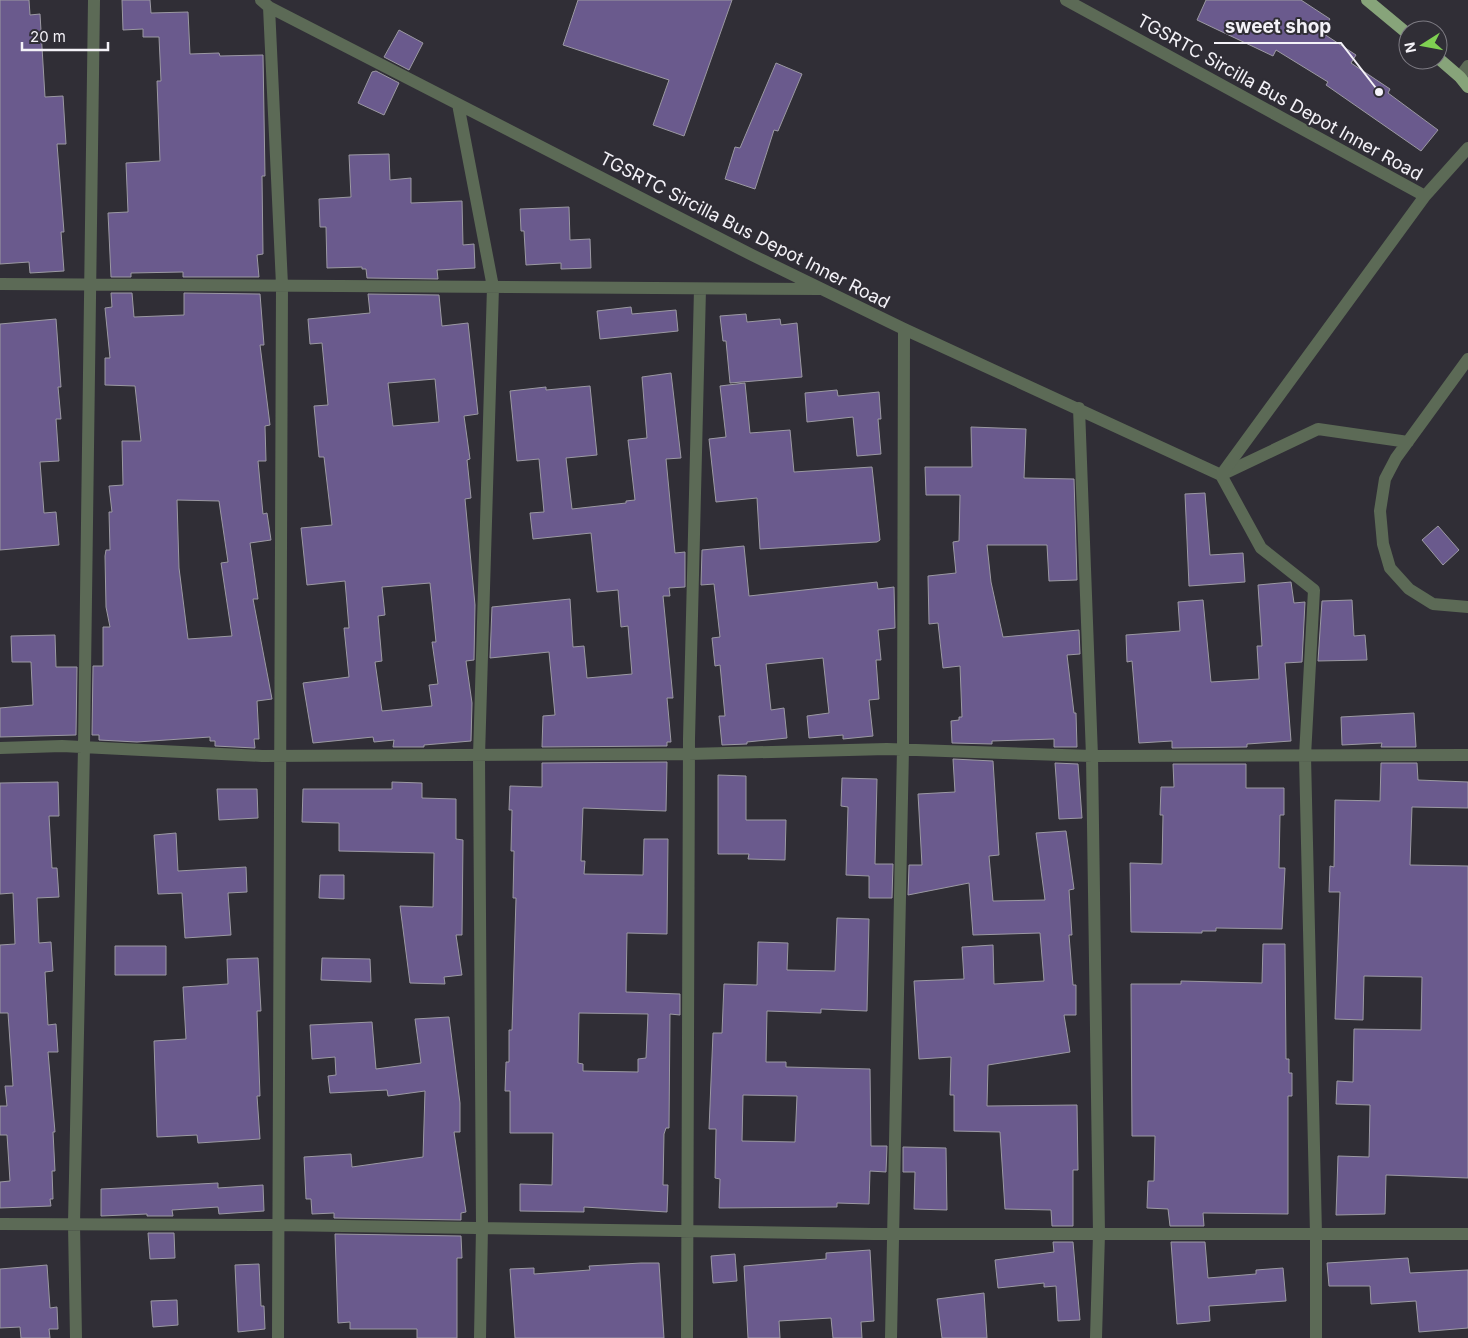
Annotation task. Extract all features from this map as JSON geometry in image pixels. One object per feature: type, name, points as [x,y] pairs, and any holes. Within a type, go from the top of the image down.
[{"type":"main road","points":[[1367,0],[1398,26]]},
{"type":"main road","points":[[1448,67],[1464,82]]},
{"type":"street","points":[[76,1338],[74,1224],[84,747],[94,0]]},
{"type":"street","name":"TGSRTC Sircilla Bus Depot Inner Road","points":[[1066,0],[1425,196]]},
{"type":"street","points":[[265,3],[282,285],[278,1338]]},
{"type":"street","name":"TGSRTC Sircilla Bus Depot Inner Road","points":[[265,3],[744,250],[904,329],[1221,475],[1425,196],[1468,148]]},
{"type":"street","points":[[1464,82],[1468,66]]},
{"type":"street","points":[[458,104],[493,287],[479,756],[482,1228],[480,1338]]},
{"type":"street","points":[[0,284],[90,283],[825,289]]},
{"type":"street","points":[[687,1338],[689,754],[700,289]]},
{"type":"street","points":[[891,1338],[903,749],[904,329]]},
{"type":"street","points":[[1468,359],[1396,458],[1385,479],[1380,511],[1382,544],[1390,568],[1409,589],[1433,604],[1468,607]]},
{"type":"street","points":[[1079,408],[1092,756],[1099,1234],[1096,1338]]},
{"type":"street","points":[[1316,1338],[1316,1234],[1305,756],[1314,590],[1261,548],[1221,475],[1318,430],[1408,442]]},
{"type":"street","points":[[0,748],[84,747],[280,756],[689,754],[903,749],[1092,756],[1468,755]]},
{"type":"street","points":[[0,1224],[277,1225],[892,1234],[1468,1234]]},
{"type":"building","points":[[0,0],[29,0],[30,15],[40,14],[45,97],[63,96],[66,144],[57,144],[64,232],[61,232],[64,271],[30,273],[29,262],[0,264]]},
{"type":"building","points":[[122,0],[150,0],[151,13],[188,12],[190,54],[219,53],[220,56],[263,55],[265,176],[262,176],[263,254],[257,255],[259,277],[183,277],[183,272],[131,273],[131,277],[111,277],[108,213],[128,212],[126,163],[160,161],[157,81],[161,81],[159,37],[143,37],[143,29],[123,30]]},
{"type":"building","points":[[578,0],[732,0],[684,136],[653,125],[669,80],[563,45]]},
{"type":"building","points":[[1206,0],[1301,0],[1330,19],[1321,32],[1356,55],[1351,63],[1390,89],[1388,93],[1438,130],[1421,151],[1326,85],[1328,82],[1276,50],[1273,56],[1197,20]]},
{"type":"building","points":[[399,30],[423,43],[409,70],[384,57]]},
{"type":"building","points":[[776,63],[802,74],[778,131],[774,130],[755,189],[725,179],[735,147],[740,148]]},
{"type":"building","points":[[376,71],[399,83],[384,115],[358,103],[372,72]]},
{"type":"building","points":[[389,154],[390,180],[411,178],[411,203],[462,201],[463,245],[474,244],[475,268],[437,270],[438,279],[367,278],[366,269],[362,269],[362,267],[327,268],[326,227],[320,227],[319,199],[351,197],[349,155]]},
{"type":"building","points":[[569,207],[570,240],[590,239],[591,268],[561,269],[561,263],[526,265],[524,231],[521,231],[520,209]]},
{"type":"building","points":[[111,293],[132,293],[134,317],[184,315],[184,293],[260,294],[264,345],[260,345],[270,425],[265,426],[266,461],[258,461],[263,514],[267,513],[271,540],[250,543],[258,599],[253,599],[272,699],[257,701],[259,739],[254,739],[255,748],[215,746],[215,741],[210,741],[210,737],[137,742],[99,740],[99,735],[92,735],[93,666],[103,666],[103,627],[110,627],[106,607],[105,556],[106,550],[110,550],[109,512],[112,512],[109,486],[123,485],[122,441],[141,441],[135,386],[105,385],[105,358],[110,358],[105,308],[112,307]],"holes":[[[177,500],[219,501],[228,562],[221,563],[232,636],[188,639],[179,568]]]},
{"type":"building","points":[[368,294],[439,295],[442,326],[468,323],[478,414],[464,416],[470,459],[467,460],[471,498],[465,499],[475,605],[474,660],[466,661],[472,703],[471,741],[424,745],[424,747],[393,747],[394,740],[374,742],[373,737],[313,743],[303,683],[349,677],[344,628],[349,628],[345,581],[307,585],[301,528],[332,525],[324,457],[319,457],[314,406],[328,405],[322,343],[310,344],[308,319],[370,313]],"holes":[[[435,379],[439,422],[393,426],[388,383]],[[430,583],[436,642],[432,642],[438,684],[429,685],[432,706],[382,711],[375,662],[382,661],[378,616],[385,615],[382,587]]]},
{"type":"building","points":[[631,307],[632,314],[676,310],[678,331],[600,339],[597,311]]},
{"type":"building","points":[[746,314],[747,322],[780,319],[781,325],[797,323],[802,377],[730,383],[726,341],[723,341],[720,316]]},
{"type":"building","points":[[56,319],[61,387],[58,387],[61,419],[56,419],[59,461],[40,462],[44,513],[56,512],[59,545],[0,550],[0,324]]},
{"type":"building","points":[[671,373],[681,458],[666,459],[675,553],[685,552],[685,587],[669,588],[670,596],[663,596],[673,698],[667,698],[671,742],[667,742],[667,746],[542,747],[543,716],[555,715],[549,652],[490,658],[492,607],[570,599],[573,647],[584,646],[587,678],[632,674],[628,626],[621,627],[618,590],[597,592],[591,533],[533,539],[530,513],[544,512],[539,459],[517,461],[510,391],[546,387],[546,390],[590,386],[597,455],[566,458],[572,509],[626,503],[626,501],[635,500],[628,440],[647,438],[642,377]]},
{"type":"building","points":[[745,383],[750,433],[790,430],[794,472],[872,467],[880,540],[877,542],[760,549],[757,498],[716,502],[709,439],[726,437],[720,386]]},
{"type":"building","points":[[837,390],[838,396],[879,392],[881,419],[878,419],[881,454],[857,456],[853,417],[807,422],[805,393]]},
{"type":"building","points":[[971,427],[1026,429],[1024,478],[1074,479],[1077,580],[1049,581],[1047,545],[987,545],[991,582],[1003,637],[1079,630],[1080,654],[1067,655],[1074,713],[1076,713],[1077,747],[1054,747],[1054,739],[992,741],[992,744],[952,743],[951,721],[959,720],[959,717],[962,717],[960,666],[943,668],[938,623],[929,624],[928,576],[956,573],[953,542],[959,541],[960,495],[926,495],[925,467],[972,467]]},
{"type":"building","points":[[1205,493],[1210,555],[1243,553],[1245,582],[1189,586],[1185,494]]},
{"type":"building","points":[[1438,526],[1459,550],[1443,565],[1422,540]]},
{"type":"building","points":[[744,546],[749,596],[877,582],[878,589],[894,587],[895,628],[878,630],[881,660],[876,660],[879,699],[869,700],[873,736],[843,739],[843,735],[809,738],[807,716],[829,713],[823,658],[766,664],[771,710],[784,708],[787,738],[747,742],[747,744],[722,745],[719,716],[725,716],[720,665],[715,666],[712,638],[720,637],[714,584],[701,585],[702,550]]},
{"type":"building","points":[[1291,582],[1294,603],[1305,602],[1302,662],[1285,663],[1291,741],[1247,744],[1247,747],[1172,748],[1172,741],[1139,743],[1132,661],[1127,662],[1126,635],[1180,631],[1178,602],[1203,600],[1211,682],[1259,679],[1257,646],[1262,646],[1258,585]]},
{"type":"building","points":[[1352,600],[1354,636],[1365,635],[1367,660],[1318,661],[1322,601]]},
{"type":"building","points":[[55,635],[56,667],[77,667],[76,735],[0,737],[0,708],[33,705],[31,662],[12,662],[11,636]]},
{"type":"building","points":[[1414,713],[1416,747],[1381,747],[1382,743],[1342,745],[1341,717]]},
{"type":"building","points":[[953,759],[993,761],[999,855],[989,856],[993,901],[1045,900],[1036,833],[1066,831],[1074,889],[1069,890],[1072,935],[1069,935],[1073,985],[1076,985],[1076,1015],[1064,1015],[1070,1052],[988,1065],[987,1106],[1077,1105],[1078,1170],[1073,1170],[1073,1226],[1052,1226],[1051,1210],[1005,1209],[1000,1132],[954,1131],[954,1095],[950,1095],[951,1057],[919,1059],[914,981],[964,979],[962,947],[993,945],[994,984],[1044,981],[1040,933],[973,935],[969,883],[908,895],[909,865],[922,865],[918,794],[955,792]]},
{"type":"building","points":[[667,762],[666,811],[583,808],[581,861],[585,861],[584,874],[643,875],[644,839],[668,839],[667,934],[627,933],[626,992],[680,994],[680,1015],[670,1014],[669,1128],[666,1128],[664,1134],[663,1185],[668,1185],[667,1212],[584,1207],[584,1212],[520,1211],[520,1184],[552,1185],[553,1133],[510,1133],[510,1091],[505,1091],[506,1062],[509,1062],[509,1030],[512,1030],[516,898],[513,898],[514,851],[511,851],[512,810],[509,810],[510,786],[542,787],[542,763]],"holes":[[[579,1013],[648,1014],[646,1058],[638,1059],[638,1072],[583,1071],[583,1064],[578,1063]]]},
{"type":"building","points":[[1055,763],[1078,764],[1082,818],[1059,819]]},
{"type":"building","points":[[1381,763],[1417,763],[1418,780],[1468,782],[1468,808],[1412,807],[1410,865],[1468,866],[1468,1178],[1386,1175],[1385,1214],[1336,1215],[1338,1156],[1369,1157],[1370,1105],[1336,1104],[1337,1081],[1353,1082],[1354,1029],[1421,1030],[1422,977],[1364,976],[1363,1020],[1335,1019],[1340,892],[1329,892],[1330,866],[1334,867],[1335,800],[1380,801]]},
{"type":"building","points":[[1173,764],[1246,764],[1246,788],[1284,788],[1284,815],[1280,815],[1279,868],[1285,868],[1282,929],[1216,928],[1216,931],[1202,931],[1202,933],[1131,932],[1130,863],[1162,864],[1163,815],[1160,815],[1161,787],[1174,787]]},
{"type":"building","points":[[718,775],[746,776],[746,820],[786,820],[785,860],[748,859],[749,854],[718,854]]},
{"type":"building","points":[[842,778],[877,779],[875,864],[893,864],[892,898],[869,898],[869,876],[846,875],[848,807],[841,806]]},
{"type":"building","points":[[58,782],[59,816],[49,816],[52,868],[57,868],[59,897],[37,898],[39,943],[51,942],[53,971],[45,972],[48,1025],[56,1024],[58,1052],[48,1052],[55,1132],[53,1132],[55,1171],[52,1171],[53,1199],[50,1199],[51,1206],[0,1208],[0,1182],[10,1181],[7,1135],[0,1135],[0,1106],[7,1106],[5,1086],[13,1086],[8,1013],[0,1013],[0,945],[15,944],[13,893],[0,894],[0,783]]},
{"type":"building","points":[[392,782],[422,783],[422,798],[456,799],[456,839],[463,840],[462,935],[456,935],[462,975],[444,977],[445,984],[410,983],[400,906],[433,907],[434,853],[339,851],[339,823],[302,822],[303,789],[392,789]]},
{"type":"building","points":[[217,789],[257,789],[258,818],[219,820]]},
{"type":"building","points":[[176,833],[178,871],[246,867],[247,892],[228,893],[231,935],[185,938],[182,893],[158,894],[154,835]]},
{"type":"building","points":[[320,875],[344,875],[344,899],[319,898]]},
{"type":"building","points":[[837,918],[869,919],[867,1011],[821,1009],[821,1013],[767,1011],[766,1062],[786,1062],[786,1067],[870,1069],[871,1146],[887,1146],[886,1172],[870,1171],[869,1204],[837,1203],[837,1207],[719,1208],[720,1179],[715,1178],[716,1129],[709,1129],[713,1033],[722,1033],[724,984],[757,985],[758,942],[788,943],[787,970],[835,971]],"holes":[[[743,1095],[797,1096],[795,1142],[742,1141]]]},
{"type":"building","points":[[1263,944],[1285,944],[1286,1059],[1289,1059],[1289,1073],[1292,1073],[1292,1096],[1288,1096],[1288,1214],[1203,1213],[1204,1226],[1170,1226],[1168,1209],[1147,1208],[1148,1181],[1154,1181],[1155,1136],[1132,1136],[1131,984],[1181,984],[1181,981],[1262,983]]},
{"type":"building","points":[[115,946],[166,946],[166,975],[115,975]]},
{"type":"building","points":[[258,958],[261,1011],[257,1011],[260,1096],[257,1096],[260,1139],[198,1143],[197,1135],[157,1137],[154,1041],[186,1039],[183,987],[228,984],[227,959]]},
{"type":"building","points":[[322,958],[370,959],[371,982],[321,980]]},
{"type":"building","points":[[449,1017],[460,1103],[460,1132],[454,1132],[466,1212],[461,1213],[461,1220],[334,1218],[334,1213],[312,1214],[311,1199],[306,1199],[304,1157],[351,1154],[352,1167],[423,1157],[425,1091],[388,1096],[387,1090],[330,1093],[328,1076],[336,1075],[335,1057],[312,1059],[310,1025],[372,1022],[376,1069],[421,1063],[415,1019]]},
{"type":"building","points":[[903,1147],[946,1148],[947,1210],[914,1209],[915,1172],[903,1172]]},
{"type":"building","points":[[218,1183],[218,1188],[263,1185],[264,1211],[219,1214],[218,1207],[172,1210],[173,1216],[147,1216],[147,1214],[101,1216],[101,1189]]},
{"type":"building","points":[[148,1233],[174,1233],[175,1258],[150,1259]]},
{"type":"building","points":[[335,1234],[461,1236],[462,1258],[457,1258],[457,1338],[417,1338],[417,1329],[350,1329],[350,1322],[338,1323]]},
{"type":"building","points":[[1053,1242],[1073,1242],[1080,1320],[1058,1321],[1056,1286],[1044,1287],[1044,1283],[998,1288],[995,1260],[1054,1252]]},
{"type":"building","points":[[1171,1242],[1205,1242],[1208,1278],[1256,1274],[1256,1270],[1283,1268],[1286,1301],[1209,1306],[1210,1321],[1177,1324]]},
{"type":"building","points":[[870,1250],[874,1321],[861,1322],[862,1338],[833,1338],[831,1318],[779,1321],[780,1338],[748,1338],[744,1266],[826,1259],[826,1253]]},
{"type":"building","points":[[735,1254],[737,1281],[713,1283],[711,1256]]},
{"type":"building","points":[[1408,1258],[1410,1273],[1468,1270],[1468,1328],[1419,1332],[1416,1301],[1371,1304],[1370,1286],[1329,1286],[1327,1263]]},
{"type":"building","points":[[659,1263],[664,1338],[515,1338],[510,1269],[534,1268],[534,1274],[590,1270],[589,1266]]},
{"type":"building","points":[[259,1264],[261,1306],[264,1306],[265,1329],[238,1332],[235,1265]]},
{"type":"building","points":[[47,1265],[50,1308],[57,1307],[58,1329],[49,1329],[50,1338],[21,1338],[20,1327],[0,1328],[0,1269]]},
{"type":"building","points":[[984,1293],[987,1338],[942,1338],[937,1299]]},
{"type":"building","points":[[177,1300],[178,1325],[153,1327],[151,1301]]},
{"type":"place","name":"sweet shop","points":[[1379,92]]}]
